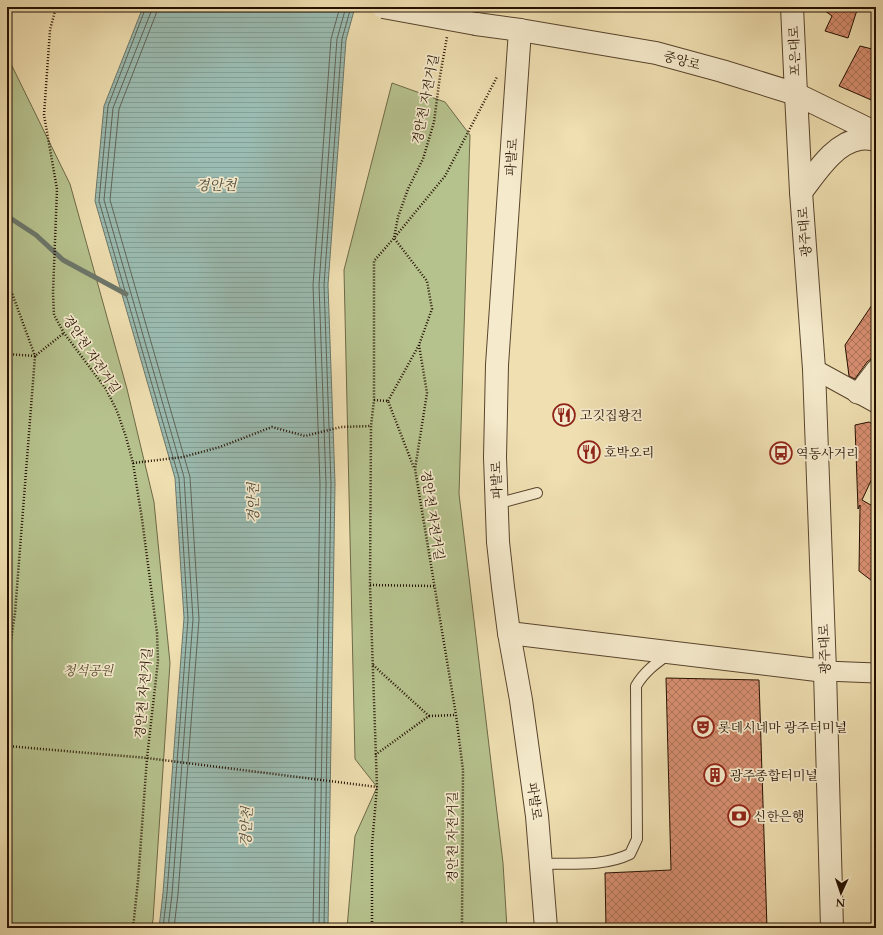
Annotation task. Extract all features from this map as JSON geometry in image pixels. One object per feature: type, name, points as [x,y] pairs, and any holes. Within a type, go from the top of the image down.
[{"type":"street","name":"중앙로","points":[[383,7],[476,24],[656,53],[722,71],[796,94],[876,133]]},
{"type":"street","points":[[784,7],[794,32]]},
{"type":"street","name":"포은대로","points":[[792,7],[796,94]]},
{"type":"street","points":[[794,32],[799,7]]},
{"type":"street","name":"파발로","points":[[520,30],[497,365],[495,436],[496,504],[498,542],[508,634],[521,700],[537,816],[546,928]]},
{"type":"street","name":"광주대로","points":[[796,94],[801,192],[814,369],[825,671],[832,928]]},
{"type":"street","points":[[801,192],[823,163],[840,147],[860,139],[876,140]]},
{"type":"street","points":[[814,369],[876,404]]},
{"type":"street","points":[[857,394],[876,369]]},
{"type":"street","points":[[508,634],[669,654],[825,671],[876,673]]},
{"type":"lane","points":[[496,504],[537,493]]},
{"type":"lane","points":[[541,864],[604,862],[618,860],[630,854],[637,839],[636,686],[641,677],[651,667],[669,654]]},
{"type":"path","name":"경안천 자전거길","points":[[56,7],[50,30],[44,115],[56,189],[53,293],[54,316],[64,333],[106,389],[117,411],[133,463],[157,633],[158,661],[147,758],[134,928]]},
{"type":"path","name":"경안천 자전거길","points":[[448,30],[430,137],[423,158],[408,189],[398,217],[394,238],[427,281],[432,309],[419,345],[427,393],[415,469],[456,715],[463,770],[462,928]]},
{"type":"path","points":[[372,928],[372,844],[377,787],[370,585],[371,426],[374,400],[374,261],[445,176],[498,73]]},
{"type":"path","points":[[7,293],[12,293],[35,356],[15,613],[7,668]]},
{"type":"path","points":[[7,354],[35,356],[64,333]]},
{"type":"path","points":[[388,401],[419,345]]},
{"type":"path","points":[[374,400],[388,401]]},
{"type":"path","points":[[388,401],[415,469]]},
{"type":"path","points":[[133,463],[183,456],[220,447],[272,427],[305,436],[341,427],[371,426]]},
{"type":"path","points":[[370,585],[434,586]]},
{"type":"path","points":[[372,664],[429,716]]},
{"type":"path","points":[[375,755],[429,716],[456,715]]},
{"type":"path","points":[[7,746],[147,758]]},
{"type":"path","name":"경안천 자전거길","points":[[147,758],[377,787]]},
{"type":"green space","name":"청석공원","points":[[11,64],[70,184],[127,389],[154,502],[170,663],[153,920],[151,928],[7,928],[7,168]]},
{"type":"green space","points":[[392,83],[445,102],[470,135],[459,494],[503,863],[507,928],[347,928],[355,836],[377,787],[355,759],[344,270]]},
{"type":"water","name":"경안천","points":[[143,7],[355,7],[346,40],[328,285],[335,483],[328,928],[159,928],[184,618],[175,478],[95,201],[104,106]]},
{"type":"building","points":[[820,7],[858,7],[848,38],[825,31],[832,16]]},
{"type":"building","points":[[860,46],[876,50],[876,102],[839,86]]},
{"type":"building","points":[[876,299],[876,358],[867,362],[855,379],[849,376],[845,345]]},
{"type":"building","points":[[869,422],[876,426],[876,470],[862,500],[876,508],[876,584],[859,571],[860,505],[858,509],[855,425]]},
{"type":"building","name":"광주종합터미널","points":[[666,678],[759,680],[767,928],[606,928],[605,873],[671,870]]},
{"type":"waterway","points":[[7,216],[36,235],[63,260],[126,294]]},
{"type":"place","name":"고깃집왕건","points":[[564,415]]},
{"type":"place","name":"호박오리","points":[[589,452]]},
{"type":"place","name":"역동사거리","points":[[781,453]]},
{"type":"place","name":"롯데시네마 광주터미널","points":[[703,727]]},
{"type":"place","name":"광주종합터미널","points":[[715,775]]},
{"type":"place","name":"신한은행","points":[[739,816]]}]
